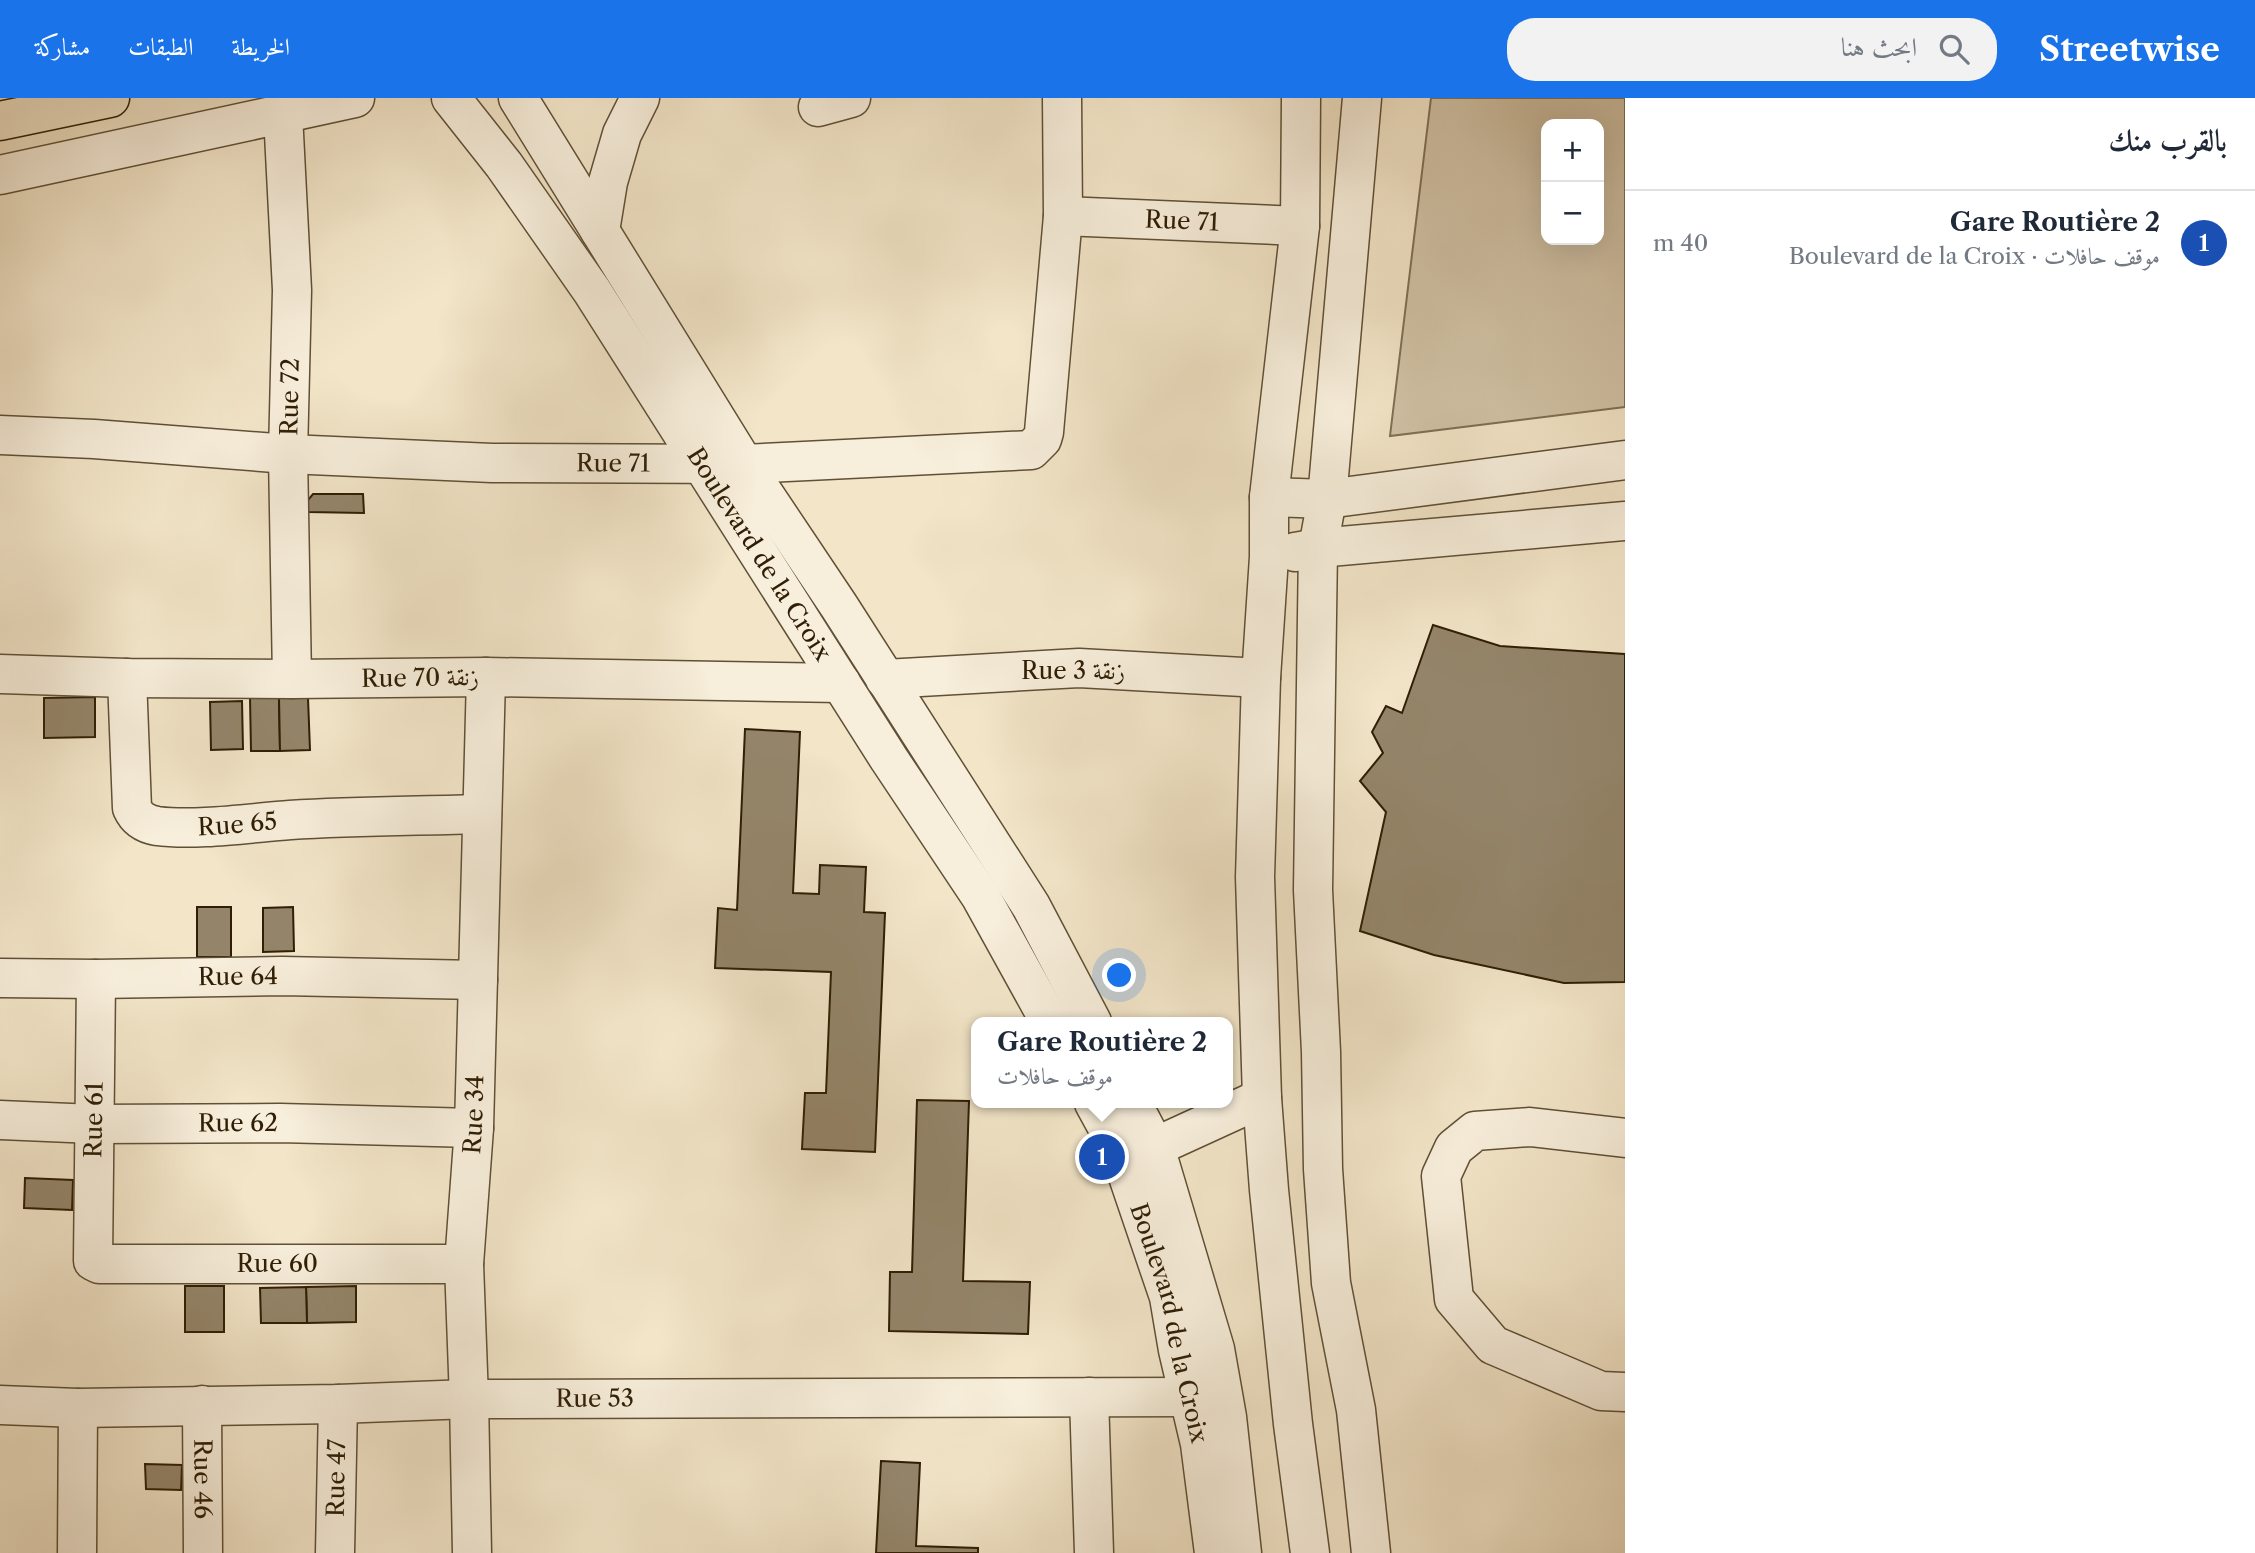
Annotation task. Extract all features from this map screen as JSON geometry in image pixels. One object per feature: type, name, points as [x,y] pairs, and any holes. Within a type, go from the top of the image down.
[{"type":"highway","points":[[0,121],[110,98]]},
{"type":"street","points":[[0,175],[355,98]]},
{"type":"street","name":"Boulevard de la Croix","points":[[451,98],[505,165],[592,290],[841,683],[981,897],[1047,1017]]},
{"type":"street","name":"Boulevard de la Croix","points":[[518,98],[744,464],[1031,906],[1089,1017]]},
{"type":"street","points":[[600,231],[608,182],[622,134],[640,98]]},
{"type":"street","name":"Rue 71","points":[[0,435],[94,439],[288,454],[492,463],[704,465],[1031,450],[1044,432],[1063,216],[1062,98]]},
{"type":"street","points":[[1301,98],[1300,226],[1269,496],[1269,557],[1261,678],[1255,877],[1262,1098],[1269,1191],[1310,1553]]},
{"type":"street","points":[[1362,98],[1328,499],[1318,548],[1313,890],[1321,1052],[1323,1168],[1331,1283],[1356,1410],[1371,1553]]},
{"type":"street","name":"Rue 72","points":[[283,114],[292,290],[288,454],[292,679]]},
{"type":"street","name":"Rue 71","points":[[1063,216],[1300,226]]},
{"type":"street","points":[[1269,496],[1328,499],[1625,460]]},
{"type":"street","points":[[1269,557],[1318,548],[1625,520]]},
{"type":"street","name":"Rue 3 زنقة","points":[[885,679],[1079,668],[1261,678]]},
{"type":"street","name":"Rue 70 زنقة","points":[[0,674],[127,678],[486,677],[841,683]]},
{"type":"street","name":"Rue 34","points":[[472,1553],[470,1399],[464,1264],[474,1128],[486,677]]},
{"type":"street","name":"Rue 65","points":[[127,678],[132,808],[136,817],[143,822],[178,827],[308,819],[482,814]]},
{"type":"street","name":"Rue 64","points":[[0,978],[282,976],[478,980]]},
{"type":"street","name":"Rue 61","points":[[93,1261],[96,979]]},
{"type":"street","points":[[1155,1147],[1262,1098]]},
{"type":"street","name":"Boulevard de la Croix","points":[[1097,1108],[1118,1147],[1169,1297],[1200,1444],[1214,1553]]},
{"type":"street","name":"Boulevard de la Croix","points":[[1135,1108],[1155,1147],[1215,1349],[1227,1417],[1242,1553]]},
{"type":"street","name":"Rue 62","points":[[0,1120],[94,1124],[280,1123],[474,1128]]},
{"type":"street","points":[[1625,1138],[1530,1127],[1475,1131],[1454,1149],[1441,1176],[1454,1299],[1493,1345],[1601,1391],[1625,1392]]},
{"type":"street","name":"Rue 60","points":[[93,1261],[99,1264],[464,1264]]},
{"type":"street","points":[[1089,1397],[1094,1553]]},
{"type":"street","name":"Rue 53","points":[[0,1405],[78,1408],[470,1399],[1189,1397]]},
{"type":"street","name":"Rue 47","points":[[335,1553],[338,1404]]},
{"type":"street","name":"Rue 46","points":[[201,1405],[203,1553]]},
{"type":"street","points":[[78,1408],[78,1553]]},
{"type":"shaded area","points":[[1431,98],[1625,98],[1625,407],[1390,436]]},
{"type":"building","points":[[313,494],[363,494],[364,513],[308,512],[308,500]]},
{"type":"building","points":[[1433,625],[1500,646],[1625,654],[1625,982],[1564,983],[1434,955],[1360,931],[1386,812],[1360,781],[1383,753],[1372,732],[1386,706],[1402,713]]},
{"type":"building","points":[[95,697],[95,737],[44,738],[44,698]]},
{"type":"building","points":[[250,698],[279,698],[280,751],[251,751]]},
{"type":"building","points":[[279,698],[308,698],[310,750],[280,751]]},
{"type":"building","points":[[242,701],[243,749],[211,750],[210,702]]},
{"type":"building","points":[[745,729],[800,732],[793,893],[819,894],[820,865],[866,867],[864,912],[885,913],[875,1152],[802,1149],[805,1093],[826,1093],[831,972],[715,968],[718,908],[737,910]]},
{"type":"building","points":[[197,907],[231,907],[231,957],[197,957]]},
{"type":"building","points":[[293,907],[294,951],[263,952],[263,908]]},
{"type":"building","points":[[917,1100],[969,1101],[963,1281],[1030,1282],[1028,1334],[889,1331],[890,1272],[912,1272]]},
{"type":"building","points":[[25,1178],[73,1180],[72,1210],[24,1208]]},
{"type":"building","points":[[185,1286],[224,1286],[224,1332],[185,1332]]},
{"type":"building","points":[[356,1286],[356,1322],[307,1323],[306,1287]]},
{"type":"building","points":[[306,1287],[307,1323],[261,1323],[260,1288]]},
{"type":"building","points":[[881,1461],[920,1463],[916,1546],[978,1548],[978,1553],[876,1553]]},
{"type":"building","points":[[145,1464],[182,1465],[181,1490],[146,1489]]},
{"type":"place","name":"Gare Routière 2","points":[[1102,1157]]}]
